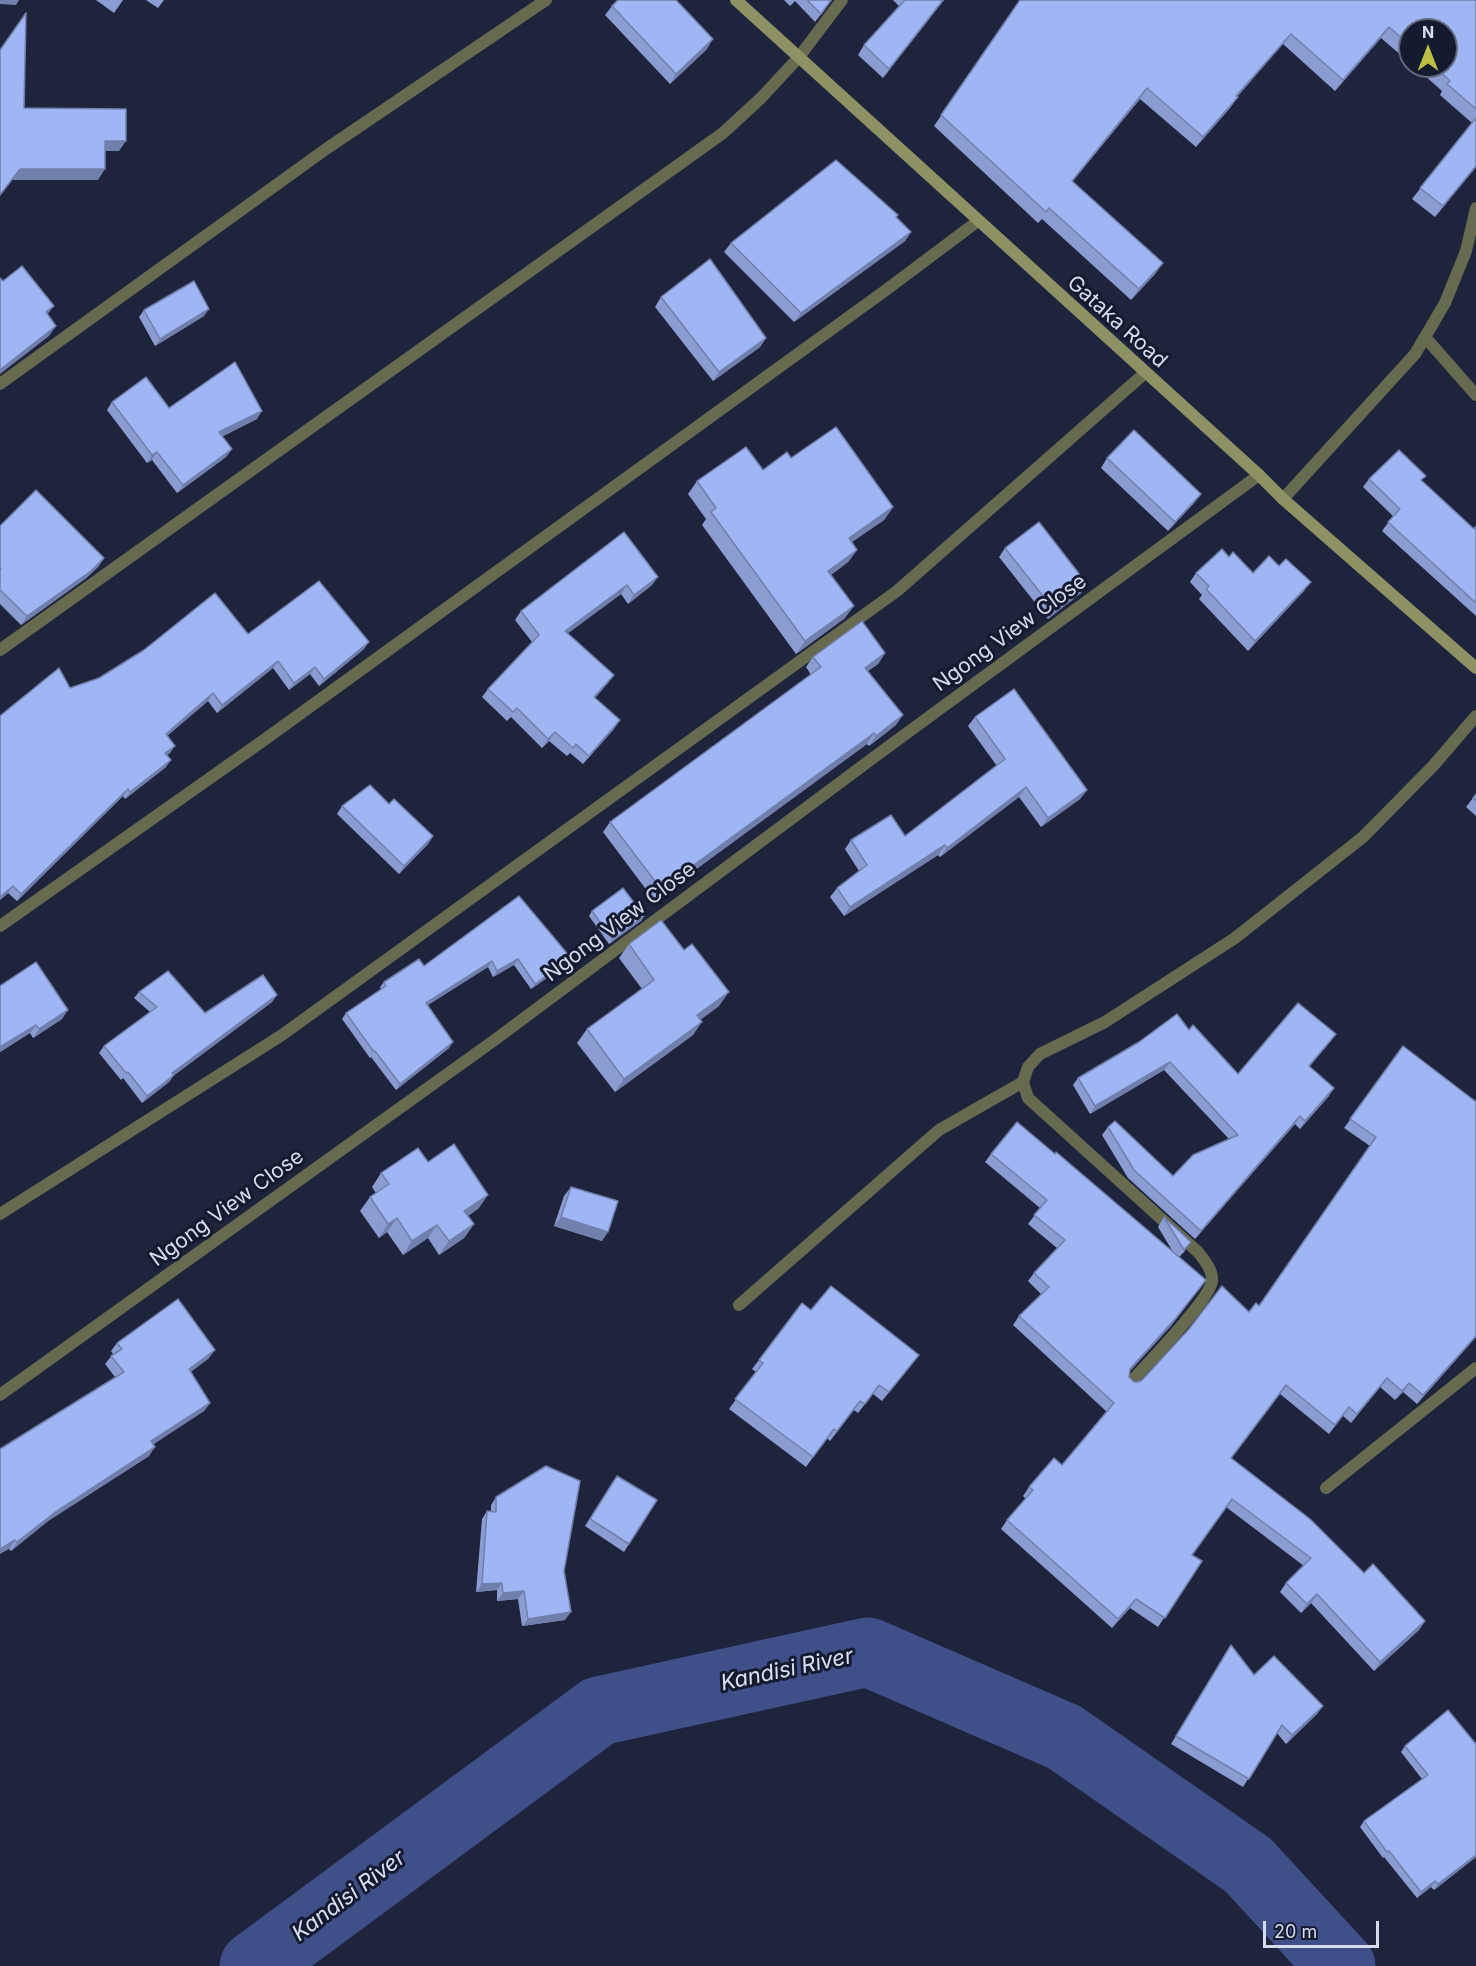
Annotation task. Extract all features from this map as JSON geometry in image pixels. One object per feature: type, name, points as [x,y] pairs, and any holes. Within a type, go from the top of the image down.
[{"type":"street","points":[[0,384],[326,149],[546,0]]},
{"type":"street","name":"Gataka Road","points":[[736,0],[1283,499],[1476,668]]},
{"type":"street","points":[[0,651],[723,133],[761,98],[799,57],[842,0]]},
{"type":"street","points":[[1283,499],[1415,354],[1445,303],[1466,250],[1476,208]]},
{"type":"street","points":[[0,926],[264,740],[978,221]]},
{"type":"street","points":[[1425,337],[1476,395]]},
{"type":"street","points":[[0,1214],[282,1035],[897,591],[1145,373]]},
{"type":"street","name":"Ngong View Close","points":[[0,1395],[496,1039],[877,754],[1259,475]]},
{"type":"street","points":[[1130,1383],[1201,1303],[1212,1281],[1211,1271],[1198,1252],[1028,1098],[1023,1082],[1028,1067],[1040,1054],[1105,1022],[1235,938],[1363,837],[1432,766],[1476,716]]},
{"type":"street","points":[[740,1305],[939,1130],[1023,1082]]},
{"type":"street","points":[[1326,1488],[1476,1368]]},
{"type":"building","points":[[618,0],[676,0],[713,39],[676,74],[612,6]]},
{"type":"building","points":[[807,0],[831,0],[821,14]]},
{"type":"building","points":[[905,0],[943,0],[889,69],[864,45]]},
{"type":"building","points":[[1020,0],[1476,0],[1476,109],[1447,84],[1450,81],[1447,78],[1458,78],[1458,18],[1398,18],[1398,35],[1389,27],[1343,80],[1291,34],[1203,137],[1147,88],[1072,181],[1163,263],[1139,289],[1049,208],[1046,212],[941,115]]},
{"type":"building","points":[[26,13],[24,108],[126,109],[126,141],[105,141],[105,169],[20,169],[0,195],[0,50]]},
{"type":"building","points":[[1476,118],[1476,166],[1443,206],[1420,188]]},
{"type":"building","points":[[836,160],[898,215],[896,217],[911,232],[801,313],[731,243]]},
{"type":"building","points":[[710,259],[766,338],[719,372],[661,297]]},
{"type":"building","points":[[22,266],[54,306],[46,312],[56,326],[0,370],[0,278],[3,281]]},
{"type":"building","points":[[194,281],[209,309],[160,339],[144,310]]},
{"type":"building","points":[[235,362],[262,411],[219,432],[232,449],[183,485],[157,452],[152,455],[112,402],[146,377],[169,408]]},
{"type":"building","points":[[836,427],[893,507],[849,538],[857,550],[828,571],[854,606],[805,641],[711,512],[716,508],[697,481],[746,447],[763,470],[787,452],[791,458]]},
{"type":"building","points":[[1134,430],[1201,494],[1175,522],[1107,458]]},
{"type":"building","points":[[1399,450],[1426,476],[1421,480],[1474,529],[1476,526],[1476,603],[1388,522],[1400,509],[1369,479]]},
{"type":"building","points":[[36,490],[104,558],[91,571],[27,616],[0,590],[0,526]]},
{"type":"building","points":[[1039,522],[1087,584],[1054,610],[1005,548]]},
{"type":"building","points":[[624,532],[658,577],[634,595],[627,585],[565,631],[614,675],[594,697],[620,720],[589,756],[576,744],[573,748],[555,732],[548,739],[517,708],[513,712],[488,689],[539,635],[521,611]]},
{"type":"building","points":[[1222,549],[1229,557],[1233,552],[1253,573],[1269,556],[1279,566],[1286,559],[1311,582],[1255,641],[1206,589],[1209,586],[1196,573]]},
{"type":"building","points":[[319,581],[369,642],[324,679],[315,667],[294,683],[278,661],[222,705],[213,693],[166,734],[175,746],[165,753],[171,760],[130,792],[128,789],[21,894],[13,886],[0,897],[0,716],[59,668],[70,688],[99,678],[144,650],[215,593],[248,634]]},
{"type":"building","points":[[862,621],[885,653],[865,668],[903,715],[876,736],[874,733],[661,889],[610,822],[821,667],[813,657]]},
{"type":"building","points":[[1014,689],[1087,790],[1048,818],[1026,787],[947,848],[945,845],[850,907],[837,888],[867,865],[851,840],[891,815],[905,836],[1005,759],[975,717]]},
{"type":"building","points":[[370,785],[389,804],[394,799],[433,836],[404,866],[342,806]]},
{"type":"building","points":[[623,888],[644,916],[613,940],[592,911]]},
{"type":"building","points":[[519,896],[571,958],[535,984],[518,959],[497,971],[492,961],[426,1003],[453,1042],[400,1084],[346,1013],[386,986],[384,982],[419,959],[424,966]]},
{"type":"building","points":[[661,920],[684,950],[692,944],[729,992],[697,1015],[702,1022],[624,1079],[587,1029],[654,980],[629,944]]},
{"type":"building","points":[[36,962],[68,1010],[39,1029],[36,1025],[0,1047],[0,986]]},
{"type":"building","points":[[168,971],[205,1013],[263,975],[277,995],[172,1073],[174,1075],[147,1096],[104,1046],[157,1007],[139,992]]},
{"type":"building","points":[[1298,1003],[1336,1034],[1309,1066],[1334,1088],[1305,1121],[1300,1116],[1201,1231],[1134,1170],[1108,1127],[1115,1121],[1173,1176],[1193,1155],[1238,1135],[1170,1062],[1095,1106],[1078,1078],[1139,1042],[1177,1014],[1189,1030],[1193,1025],[1238,1074]]},
{"type":"building","points":[[1403,1046],[1476,1101],[1476,1336],[1423,1395],[1409,1383],[1402,1391],[1387,1378],[1357,1414],[1349,1407],[1335,1425],[1286,1385],[1231,1458],[1310,1519],[1364,1573],[1373,1564],[1425,1621],[1380,1662],[1317,1594],[1307,1604],[1286,1583],[1311,1558],[1232,1499],[1192,1555],[1202,1561],[1165,1618],[1136,1599],[1118,1619],[1007,1520],[1033,1490],[1029,1487],[1054,1458],[1062,1465],[1114,1403],[1019,1316],[1049,1287],[1034,1273],[1065,1240],[1034,1215],[1047,1200],[991,1154],[1017,1122],[1055,1154],[1056,1152],[1206,1280],[1176,1318],[1130,1369],[1129,1377],[1134,1382],[1138,1382],[1189,1329],[1222,1286],[1249,1312],[1256,1303],[1259,1306],[1376,1137],[1350,1119]]},
{"type":"building","points":[[454,1144],[488,1195],[464,1211],[474,1224],[449,1241],[437,1225],[412,1241],[397,1218],[388,1224],[370,1197],[389,1184],[381,1173],[418,1148],[428,1162]]},
{"type":"building","points":[[571,1187],[618,1201],[608,1232],[561,1217]]},
{"type":"building","points":[[1164,1217],[1191,1242],[1184,1250]]},
{"type":"building","points":[[831,1286],[919,1355],[889,1392],[879,1385],[865,1404],[860,1401],[837,1431],[834,1429],[813,1457],[735,1399],[763,1363],[759,1360],[802,1303],[811,1310]]},
{"type":"building","points":[[178,1299],[215,1350],[189,1369],[210,1403],[151,1441],[155,1447],[54,1513],[17,1542],[15,1540],[0,1549],[0,1449],[124,1372],[111,1356],[122,1349],[117,1343]]},
{"type":"building","points":[[546,1466],[580,1481],[564,1571],[571,1612],[528,1619],[524,1591],[503,1593],[502,1583],[482,1584],[487,1511],[496,1512],[496,1497]]},
{"type":"building","points":[[617,1476],[657,1500],[629,1544],[590,1519]]},
{"type":"building","points":[[1231,1645],[1254,1675],[1274,1656],[1323,1706],[1292,1735],[1282,1725],[1249,1779],[1176,1736]]},
{"type":"building","points":[[1448,1710],[1476,1743],[1476,1855],[1438,1884],[1435,1881],[1421,1892],[1364,1821],[1428,1775],[1405,1746]]},
{"type":"waterway","name":"Kandisi River","points":[[254,1966],[599,1711],[868,1652],[1064,1737],[1248,1865],[1341,1966]]}]
